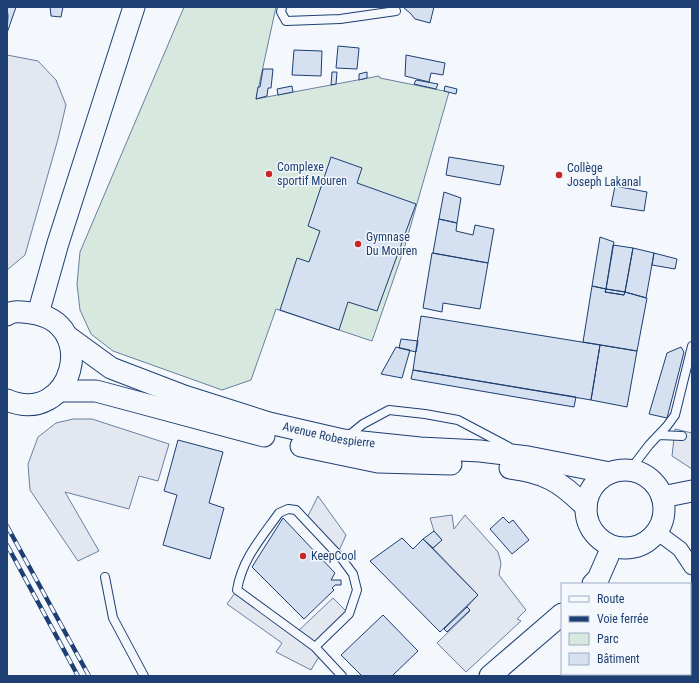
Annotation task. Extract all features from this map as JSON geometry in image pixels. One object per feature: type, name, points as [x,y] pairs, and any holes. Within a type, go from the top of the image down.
[{"type":"main road","points":[[8,314],[18,312],[38,314],[58,243],[131,10]]},
{"type":"main road","name":"Avenue Robespierre","points":[[38,314],[49,318],[59,326],[67,336],[111,368],[144,382],[269,423],[343,440],[420,448],[480,451],[620,472]]},
{"type":"main road","points":[[7,400],[19,404],[34,404],[48,400],[60,391],[68,378],[72,364],[72,350],[67,336]]},
{"type":"main road","name":"Avenue Robespierre","points":[[60,391],[96,391],[306,447],[378,462],[470,464],[524,470],[545,476],[568,488],[586,507]]},
{"type":"main road","points":[[620,472],[644,475],[655,484],[662,497],[664,509],[662,521],[657,532],[650,540],[641,545],[622,549],[612,546],[595,535],[588,522],[586,507],[588,496],[600,479],[620,472]]},
{"type":"main road","points":[[662,497],[692,491]]},
{"type":"main road","points":[[594,583],[598,578],[612,546]]},
{"type":"main road","points":[[490,676],[561,615]]},
{"type":"street","points":[[657,532],[680,549],[692,567]]},
{"type":"lane","points":[[282,7],[281,12],[286,21],[340,19],[396,11]]},
{"type":"lane","points":[[620,472],[668,426],[674,415],[692,346]]},
{"type":"lane","points":[[343,440],[364,424],[389,410],[425,414],[458,420],[528,457]]},
{"type":"lane","points":[[659,435],[682,436]]},
{"type":"lane","points":[[315,647],[349,614],[357,590],[353,574],[342,559],[296,510],[288,509],[279,512],[246,560],[239,578],[237,590],[315,647],[342,676]]},
{"type":"lane","points":[[105,577],[113,618],[144,676]]},
{"type":"green space","name":"Complexe sportif Mouren","points":[[184,7],[276,7],[256,99],[379,76],[380,78],[449,92],[404,249],[372,341],[276,309],[251,380],[222,390],[113,351],[91,334],[80,310],[77,284],[80,252]]},
{"type":"shaded area","points":[[7,55],[38,61],[56,80],[66,105],[58,139],[25,255],[7,270]]},
{"type":"shaded area","points":[[73,419],[92,419],[169,444],[158,481],[139,476],[129,509],[65,492],[99,551],[78,561],[30,490],[28,464],[38,437],[56,423]]},
{"type":"shaded area","points":[[675,429],[692,433],[692,469],[672,456]]},
{"type":"shaded area","points":[[318,496],[346,535],[338,553],[306,520]]},
{"type":"shaded area","points":[[452,515],[454,529],[465,515],[498,552],[501,563],[499,575],[526,610],[517,619],[521,621],[466,672],[437,643],[470,611],[467,607],[478,595],[433,548],[442,540],[434,531],[430,518]]},
{"type":"shaded area","points":[[237,590],[296,633],[333,598],[349,614],[315,647],[321,653],[311,670],[276,652],[282,643],[227,604]]},
{"type":"building","points":[[7,7],[16,7],[7,33],[8,16]]},
{"type":"building","points":[[50,7],[63,7],[61,17],[51,16]]},
{"type":"building","points":[[403,7],[434,7],[430,23],[415,19]]},
{"type":"building","points":[[338,46],[359,48],[357,69],[336,68]]},
{"type":"building","points":[[294,50],[322,51],[321,76],[292,75]]},
{"type":"building","points":[[406,55],[445,63],[443,75],[431,73],[429,82],[405,76]]},
{"type":"building","points":[[263,69],[273,69],[271,88],[268,88],[267,96],[256,99],[258,87],[260,87]]},
{"type":"building","points":[[332,72],[337,72],[336,84],[331,85]]},
{"type":"building","points":[[367,72],[367,78],[359,80],[359,74]]},
{"type":"building","points":[[416,80],[438,84],[436,89],[414,84]]},
{"type":"building","points":[[292,86],[293,92],[278,95],[277,89]]},
{"type":"building","points":[[445,86],[457,89],[456,94],[444,91]]},
{"type":"building","name":"Gymnase Du Mouren","points":[[331,157],[362,168],[357,183],[416,204],[377,311],[348,302],[339,330],[280,310],[297,258],[309,262],[320,231],[308,226]]},
{"type":"building","points":[[449,157],[504,166],[500,185],[446,175]]},
{"type":"building","points":[[615,186],[647,192],[644,211],[611,206]]},
{"type":"building","points":[[444,192],[461,198],[457,223],[439,219]]},
{"type":"building","points":[[439,219],[457,223],[456,231],[473,235],[475,225],[494,229],[488,263],[433,253]]},
{"type":"building","points":[[600,237],[614,242],[606,289],[592,286]]},
{"type":"building","points":[[613,245],[633,248],[625,292],[606,289]]},
{"type":"building","points":[[633,248],[654,253],[646,298],[625,292]]},
{"type":"building","points":[[432,253],[488,263],[480,309],[443,303],[442,312],[423,308]]},
{"type":"building","points":[[654,253],[677,259],[675,269],[652,265]]},
{"type":"building","points":[[592,286],[606,289],[605,292],[624,295],[625,292],[647,298],[637,351],[583,342]]},
{"type":"building","points":[[606,289],[625,292],[624,295],[605,292]]},
{"type":"building","points":[[421,316],[600,345],[591,400],[413,370]]},
{"type":"building","points":[[401,339],[418,341],[416,352],[399,348]]},
{"type":"building","points":[[600,345],[637,351],[627,407],[591,400]]},
{"type":"building","points":[[396,347],[410,350],[402,378],[381,374]]},
{"type":"building","points":[[681,347],[684,352],[667,418],[649,414],[667,353]]},
{"type":"building","points":[[413,370],[576,397],[574,407],[411,379]]},
{"type":"building","points":[[178,440],[223,452],[209,503],[224,508],[210,559],[163,545],[177,495],[164,491]]},
{"type":"building","points":[[503,517],[509,523],[513,520],[529,540],[512,554],[490,529]]},
{"type":"building","points":[[283,518],[335,573],[331,580],[341,580],[341,585],[335,585],[332,588],[334,590],[304,619],[252,567]]},
{"type":"building","points":[[434,531],[442,540],[433,548],[423,539]]},
{"type":"building","points":[[402,538],[413,549],[423,539],[478,595],[440,632],[370,561]]},
{"type":"building","points":[[467,607],[470,610],[447,632],[444,629]]},
{"type":"building","points":[[383,615],[418,651],[392,676],[362,676],[341,655]]},
{"type":"building","points":[[691,642],[692,676],[638,676],[691,675]]},
{"type":"railway","points":[[7,526],[89,676]]},
{"type":"railway","points":[[7,545],[78,676]]},
{"type":"place","name":"Complexe sportif Mouren","points":[[269,174]]},
{"type":"place","name":"Collège Joseph Lakanal","points":[[559,175]]},
{"type":"place","name":"Gymnase Du Mouren","points":[[358,244]]},
{"type":"place","name":"KeepCool","points":[[303,556]]}]
